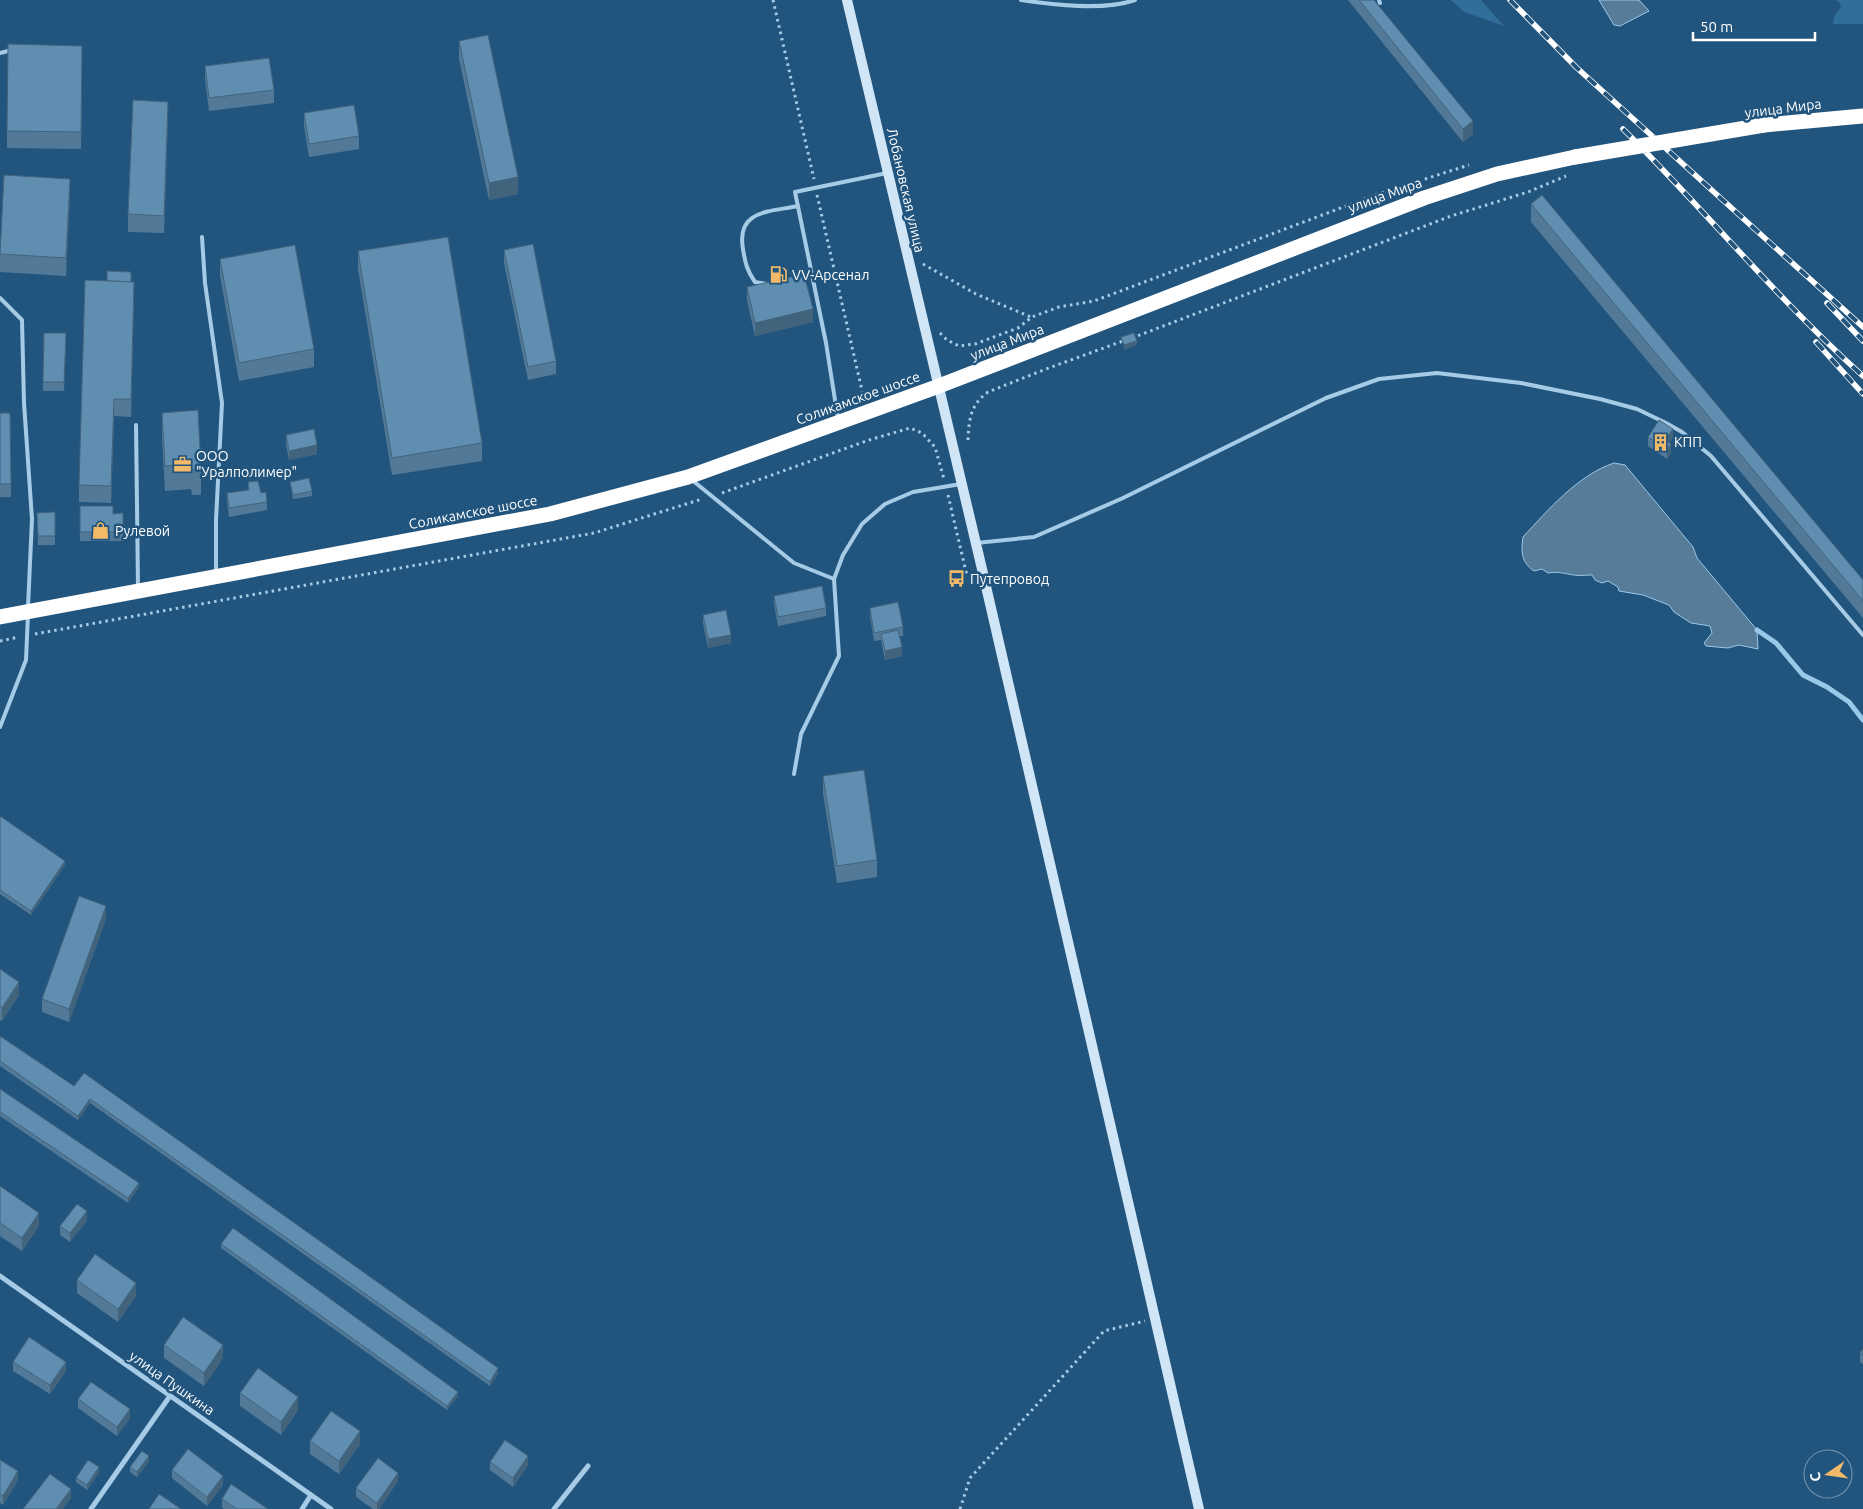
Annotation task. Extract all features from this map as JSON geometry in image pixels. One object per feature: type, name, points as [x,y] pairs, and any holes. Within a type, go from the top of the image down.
[{"type":"highway","name":"улица Мира","points":[[939,386],[1424,198],[1497,174],[1575,156],[1764,125],[1863,116]]},
{"type":"highway","name":"Соликамское шоссе","points":[[0,617],[550,514],[688,477],[939,386]]},
{"type":"street","name":"Лобановская улица","points":[[847,0],[976,544],[1199,1509]]},
{"type":"street","points":[[0,1285],[2,1278]]},
{"type":"street","name":"улица Пушкина","points":[[2,1278],[331,1509]]},
{"type":"street","points":[[91,1509],[170,1396]]},
{"type":"street","points":[[554,1509],[588,1466]]},
{"type":"street","points":[[302,1509],[311,1495]]},
{"type":"lane","points":[[1021,0],[1073,5],[1110,4],[1135,0]]},
{"type":"lane","points":[[0,53],[19,50]]},
{"type":"lane","points":[[839,422],[826,343],[795,192],[887,173]]},
{"type":"lane","points":[[774,286],[755,282],[746,270],[741,237],[744,224],[756,214],[798,206]]},
{"type":"lane","points":[[202,237],[204,283],[222,403],[216,520],[216,576]]},
{"type":"lane","points":[[0,298],[22,320],[24,403],[32,519],[26,660],[0,727]]},
{"type":"lane","points":[[976,544],[1034,537],[1123,498],[1326,398],[1379,380],[1437,373],[1464,375],[1521,383],[1622,404],[1682,432],[1711,456],[1863,635]]},
{"type":"lane","points":[[136,425],[138,592]]},
{"type":"lane","points":[[688,477],[794,563],[834,579]]},
{"type":"lane","points":[[794,774],[801,734],[839,656],[834,579],[843,555],[862,524],[886,504],[913,492],[961,484]]},
{"type":"path","points":[[773,0],[867,412]]},
{"type":"path","points":[[937,326],[947,340],[959,346],[966,346],[1018,328],[1032,317],[1059,307],[1094,301],[1378,194],[1474,164]]},
{"type":"path","points":[[968,440],[971,411],[988,392],[1451,216],[1562,179]]},
{"type":"path","points":[[922,258],[924,272]]},
{"type":"path","points":[[922,263],[976,294],[1032,317]]},
{"type":"path","points":[[0,640],[594,533],[711,497],[869,440],[910,428],[922,433],[935,447],[967,576]]},
{"type":"path","points":[[960,1509],[970,1478],[1104,1331],[1155,1318]]},
{"type":"shaded area","points":[[1451,0],[1481,0],[1504,26],[1464,12]]},
{"type":"shaded area","points":[[1599,0],[1639,0],[1649,11],[1620,26],[1614,25]]},
{"type":"shaded area","points":[[1835,0],[1863,0],[1863,24],[1833,24],[1834,16],[1841,7],[1839,2]]},
{"type":"shaded area","points":[[1614,463],[1625,465],[1693,547],[1697,558],[1757,630],[1758,649],[1739,645],[1728,648],[1706,646],[1704,643],[1712,633],[1710,626],[1691,623],[1674,612],[1669,605],[1643,595],[1619,591],[1618,587],[1608,581],[1602,583],[1595,580],[1592,575],[1548,573],[1542,569],[1534,571],[1530,568],[1524,560],[1522,552],[1523,537],[1564,494],[1588,476]]},
{"type":"building","points":[[1359,0],[1374,0],[1473,121],[1463,129]]},
{"type":"building","points":[[488,35],[518,177],[489,183],[459,41]]},
{"type":"building","points":[[8,44],[82,46],[81,132],[7,131]]},
{"type":"building","points":[[269,58],[274,90],[209,98],[205,66]]},
{"type":"building","points":[[133,100],[168,102],[164,216],[128,214]]},
{"type":"building","points":[[354,105],[359,136],[309,144],[304,113]]},
{"type":"building","points":[[4,175],[70,179],[66,258],[0,254]]},
{"type":"building","points":[[1542,195],[1863,580],[1863,601],[1531,204]]},
{"type":"building","points":[[448,237],[482,443],[392,458],[358,251]]},
{"type":"building","points":[[533,244],[556,361],[528,367],[504,250]]},
{"type":"building","points":[[295,245],[314,349],[239,363],[220,259]]},
{"type":"building","points":[[107,271],[131,272],[131,282],[107,281]]},
{"type":"building","points":[[804,274],[813,309],[755,323],[747,287]]},
{"type":"building","points":[[85,280],[134,282],[131,399],[114,399],[111,486],[79,485]]},
{"type":"building","points":[[44,333],[66,333],[64,382],[43,382]]},
{"type":"building","points":[[1134,333],[1137,341],[1124,345],[1121,337]]},
{"type":"building","points":[[198,410],[201,469],[192,470],[191,464],[165,466],[162,413]]},
{"type":"building","points":[[0,413],[10,413],[11,484],[0,484]]},
{"type":"building","points":[[1659,420],[1673,429],[1665,440],[1671,444],[1667,450],[1648,437]]},
{"type":"building","points":[[314,429],[317,445],[289,451],[286,435]]},
{"type":"building","points":[[309,478],[312,491],[293,495],[290,482]]},
{"type":"building","points":[[258,481],[261,493],[266,492],[267,502],[229,508],[227,493],[249,490],[248,482]]},
{"type":"building","name":"Рулевой","points":[[80,506],[113,506],[113,514],[123,513],[123,532],[80,532]]},
{"type":"building","points":[[55,512],[55,536],[38,536],[37,513]]},
{"type":"building","points":[[822,586],[826,608],[778,617],[774,596]]},
{"type":"building","points":[[898,602],[903,627],[874,633],[870,608]]},
{"type":"building","points":[[726,610],[731,635],[708,639],[703,615]]},
{"type":"building","points":[[898,630],[902,647],[885,651],[881,634]]},
{"type":"building","points":[[864,770],[877,860],[837,866],[823,776]]},
{"type":"building","points":[[0,816],[65,861],[31,911],[0,890]]},
{"type":"building","points":[[79,896],[106,906],[69,1009],[42,999]]},
{"type":"building","points":[[0,969],[19,982],[2,1008],[0,1007]]},
{"type":"building","points":[[0,1036],[74,1086],[84,1073],[498,1368],[490,1382],[90,1099],[78,1116],[0,1061]]},
{"type":"building","points":[[0,1089],[139,1183],[128,1198],[0,1112]]},
{"type":"building","points":[[0,1186],[39,1213],[22,1238],[0,1223]]},
{"type":"building","points":[[77,1204],[87,1211],[70,1233],[60,1226]]},
{"type":"building","points":[[233,1228],[458,1392],[447,1406],[221,1244]]},
{"type":"building","points":[[95,1254],[136,1283],[118,1309],[77,1280]]},
{"type":"building","points":[[183,1317],[223,1345],[204,1373],[164,1345]]},
{"type":"building","points":[[29,1337],[66,1362],[50,1385],[13,1362]]},
{"type":"building","points":[[258,1368],[298,1397],[281,1422],[240,1393]]},
{"type":"building","points":[[91,1382],[130,1409],[117,1427],[78,1399]]},
{"type":"building","points":[[331,1411],[360,1431],[339,1461],[310,1441]]},
{"type":"building","points":[[505,1440],[528,1456],[513,1478],[490,1462]]},
{"type":"building","points":[[188,1449],[223,1476],[207,1497],[172,1470]]},
{"type":"building","points":[[142,1451],[149,1456],[137,1472],[130,1467]]},
{"type":"building","points":[[378,1458],[398,1473],[377,1503],[356,1488]]},
{"type":"building","points":[[0,1460],[18,1471],[3,1496],[0,1494]]},
{"type":"building","points":[[88,1460],[99,1467],[87,1485],[76,1478]]},
{"type":"building","points":[[50,1474],[71,1489],[56,1509],[23,1509]]},
{"type":"building","points":[[231,1484],[268,1509],[237,1509],[222,1499]]},
{"type":"building","points":[[159,1494],[181,1509],[149,1509]]},
{"type":"waterway","points":[[1757,630],[1776,643],[1803,675],[1827,687],[1849,702],[1863,720]]},
{"type":"railway","points":[[1510,0],[1577,68],[1863,327]]},
{"type":"railway","points":[[1623,129],[1831,347],[1863,376]]},
{"type":"railway","points":[[1827,303],[1863,341]]},
{"type":"railway","points":[[1816,342],[1863,394]]},
{"type":"place","name":"VV-Арсенал","points":[[778,275]]},
{"type":"place","name":"КПП","points":[[1660,442]]},
{"type":"place","name":"OOO \"Уралполимер\"","points":[[182,464]]},
{"type":"place","name":"Рулевой","points":[[101,531]]},
{"type":"place","name":"Путепровод","points":[[956,579]]}]
